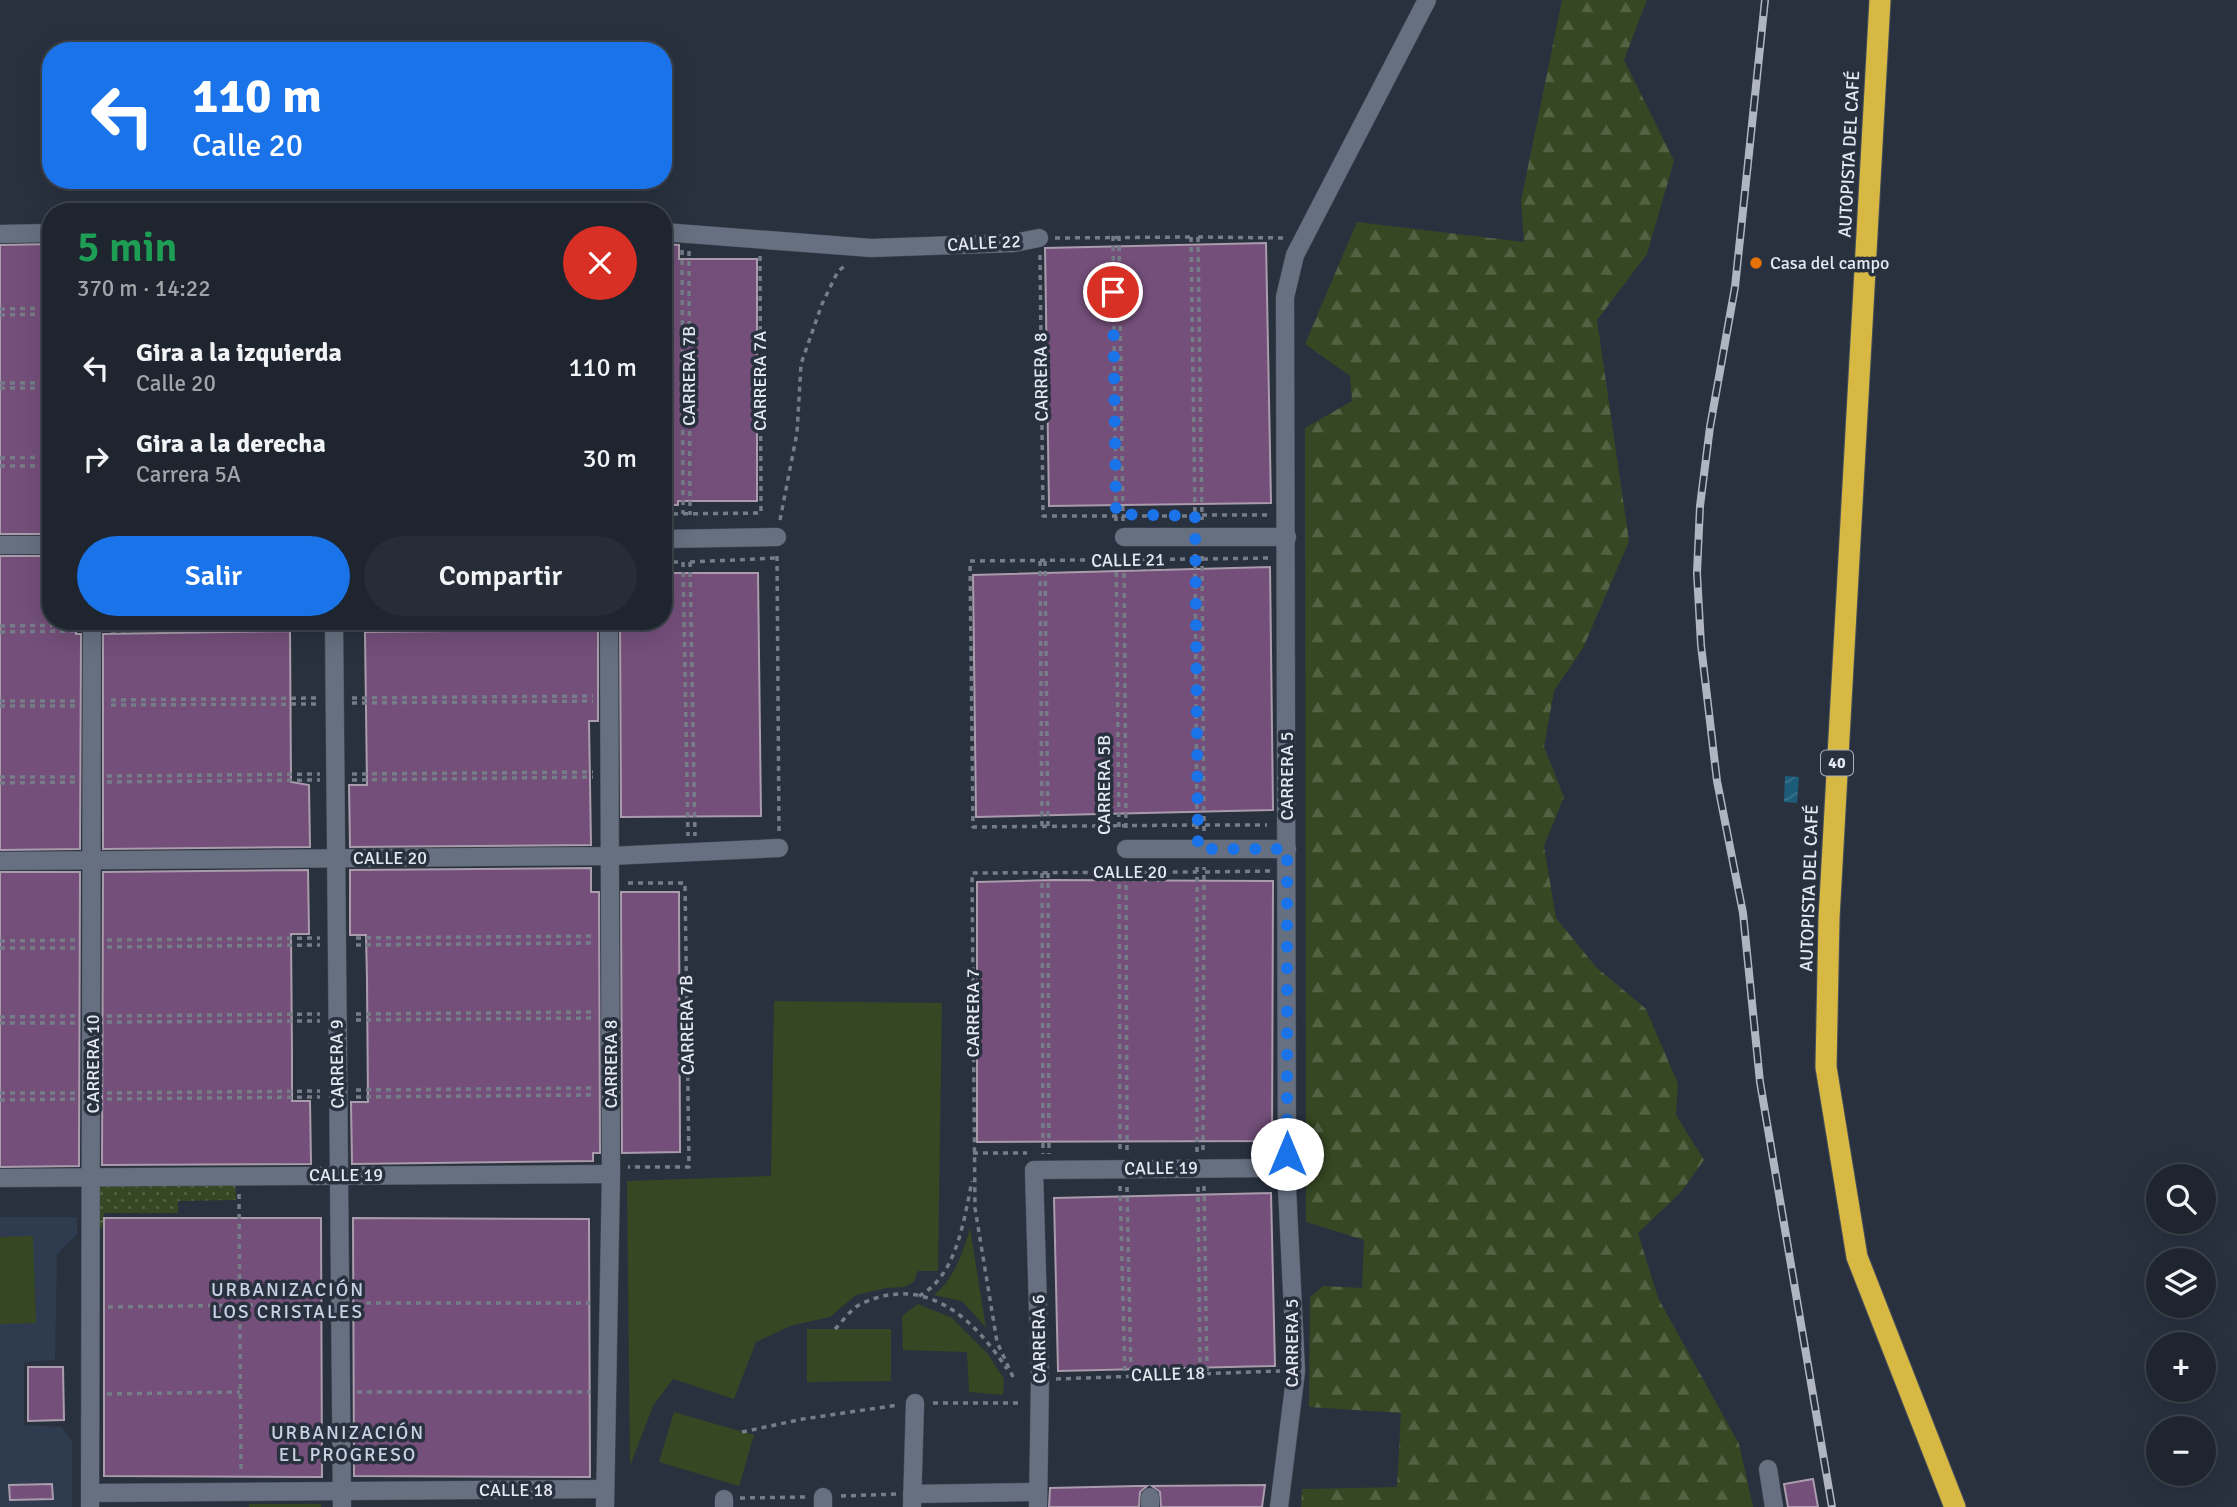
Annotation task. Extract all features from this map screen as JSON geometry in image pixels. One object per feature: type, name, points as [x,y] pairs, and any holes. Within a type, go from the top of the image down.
[{"type":"highway","name":"AUTOPISTA DEL CAFÉ","points":[[1880,0],[1829,918],[1826,1067],[1857,1257],[1955,1507]]},
{"type":"street","name":"CARRERA 5","points":[[1279,1507],[1296,1371],[1287,1168],[1285,297],[1295,255],[1427,0]]},
{"type":"street","points":[[0,234],[42,233]]},
{"type":"street","name":"CALLE 22","points":[[672,233],[871,248],[1014,243],[1040,238]]},
{"type":"street","points":[[672,539],[777,537]]},
{"type":"street","name":"CALLE 21","points":[[1119,537],[1287,537]]},
{"type":"street","points":[[0,545],[42,545]]},
{"type":"street","name":"CARRERA 10","points":[[90,1500],[92,630]]},
{"type":"street","name":"CARRERA 9","points":[[333,630],[341,1499]]},
{"type":"street","name":"CARRERA 8","points":[[605,1498],[611,1174],[609,630]]},
{"type":"street","name":"CALLE 20","points":[[0,862],[610,856],[779,848]]},
{"type":"street","name":"CALLE 20","points":[[1121,850],[1287,849]]},
{"type":"street","name":"CALLE 19","points":[[1040,1170],[1287,1168]]},
{"type":"street","name":"CARRERA 6","points":[[1038,1500],[1040,1170]]},
{"type":"street","name":"CALLE 19","points":[[0,1178],[611,1174]]},
{"type":"street","points":[[915,1403],[912,1500],[1038,1500]]},
{"type":"street","points":[[1768,1469],[1774,1507]]},
{"type":"street","name":"CALLE 18","points":[[90,1500],[241,1492],[341,1499],[605,1498]]},
{"type":"path","name":"CARRERA 5B","points":[[1112,236],[1116,514],[1124,560],[1126,827],[1119,873],[1125,1376]]},
{"type":"path","name":"CARRERA 5B","points":[[1119,236],[1123,514],[1116,560],[1119,827],[1126,872],[1123,1169],[1131,1376]]},
{"type":"path","name":"CARRERA 7B","points":[[682,237],[683,514]]},
{"type":"path","points":[[1191,237],[1195,516],[1202,559],[1204,825],[1197,872],[1207,1373]]},
{"type":"path","points":[[1198,237],[1202,515],[1195,559],[1197,825],[1204,872],[1200,1373]]},
{"type":"path","name":"CALLE 22","points":[[1040,238],[1304,238]]},
{"type":"path","name":"CARRERA 8","points":[[1040,238],[1043,516],[1116,514]]},
{"type":"path","name":"CARRERA 7A","points":[[690,515],[761,513],[760,248]]},
{"type":"path","name":"CARRERA 7B","points":[[689,249],[690,515]]},
{"type":"path","points":[[0,309],[42,308]]},
{"type":"path","points":[[0,315],[42,314]]},
{"type":"path","points":[[0,386],[42,385]]},
{"type":"path","points":[[0,458],[42,457]]},
{"type":"path","points":[[0,466],[42,466]]},
{"type":"path","points":[[672,514],[690,515]]},
{"type":"path","points":[[1116,514],[1287,515]]},
{"type":"path","points":[[672,562],[777,558]]},
{"type":"path","name":"CALLE 21","points":[[1045,827],[973,827],[970,561],[1287,558]]},
{"type":"path","points":[[1043,561],[1045,827],[1287,825]]},
{"type":"path","points":[[683,562],[688,836]]},
{"type":"path","points":[[690,562],[695,836]]},
{"type":"path","points":[[0,626],[42,626]]},
{"type":"path","points":[[0,632],[42,629]]},
{"type":"path","points":[[0,704],[609,698]]},
{"type":"path","points":[[0,777],[93,779],[610,774]]},
{"type":"path","points":[[0,783],[93,779]]},
{"type":"path","name":"CALLE 20","points":[[972,873],[1287,871]]},
{"type":"path","name":"CARRERA 7","points":[[972,873],[974,1175]]},
{"type":"path","points":[[1040,1170],[1043,1153],[1042,873]]},
{"type":"path","points":[[1040,1170],[1048,873]]},
{"type":"path","name":"CARRERA 7B","points":[[610,883],[685,883],[689,1167],[622,1167],[611,1174]]},
{"type":"path","points":[[0,948],[93,944],[610,939]]},
{"type":"path","points":[[0,941],[93,944]]},
{"type":"path","points":[[0,1017],[93,1019],[611,1015]]},
{"type":"path","points":[[0,1023],[93,1019]]},
{"type":"path","points":[[0,1100],[92,1096],[611,1091]]},
{"type":"path","points":[[0,1093],[92,1096]]},
{"type":"path","points":[[919,1296],[931,1289],[947,1265],[961,1234],[974,1175]]},
{"type":"path","points":[[974,1175],[975,1208],[987,1291],[997,1342],[1013,1377]]},
{"type":"path","points":[[239,1177],[241,1492]]},
{"type":"path","points":[[835,1329],[860,1303],[888,1296],[919,1296],[957,1310],[990,1343],[1013,1377],[1040,1403]]},
{"type":"path","name":"CALLE 18","points":[[1040,1380],[1296,1371]]},
{"type":"path","points":[[91,1395],[240,1392]]},
{"type":"path","points":[[340,1392],[607,1392]]},
{"type":"path","points":[[741,1432],[803,1419],[915,1403],[1040,1403]]},
{"type":"shaded area","points":[[0,1217],[77,1217],[77,1234],[57,1254],[55,1360],[24,1362],[24,1425],[62,1427],[72,1442],[72,1507],[0,1507]]},
{"type":"green space","points":[[1562,0],[1647,0],[1624,60],[1674,161],[1647,254],[1597,320],[1629,541],[1583,648],[1554,691],[1544,747],[1564,797],[1544,846],[1556,918],[1596,967],[1646,1009],[1678,1084],[1676,1115],[1704,1160],[1681,1192],[1638,1233],[1658,1298],[1739,1444],[1753,1507],[1301,1507],[1302,1489],[1397,1487],[1401,1413],[1309,1407],[1310,1297],[1323,1286],[1362,1288],[1364,1240],[1306,1222],[1305,428],[1352,401],[1350,376],[1305,344],[1357,222],[1524,242],[1521,201]]},
{"type":"green space","points":[[774,1001],[942,1003],[938,1271],[918,1271],[914,1282],[904,1287],[856,1295],[830,1317],[790,1326],[756,1342],[734,1399],[673,1379],[653,1406],[630,1466],[627,1181],[771,1176]]},
{"type":"green space","points":[[235,1179],[236,1200],[178,1201],[178,1213],[104,1213],[102,1229],[97,1229],[98,1190],[106,1181]]},
{"type":"green space","points":[[970,1228],[986,1328],[962,1301],[934,1295],[952,1274]]},
{"type":"green space","points":[[33,1236],[36,1323],[0,1324],[0,1237]]},
{"type":"green space","points":[[918,1304],[952,1318],[988,1354],[1004,1379],[1003,1395],[969,1392],[967,1352],[903,1350],[902,1316]]},
{"type":"green space","points":[[807,1329],[891,1329],[891,1381],[807,1382]]},
{"type":"green space","points":[[674,1412],[754,1435],[739,1486],[659,1462]]},
{"type":"green space","points":[[249,1504],[321,1504],[321,1507],[249,1507]]},
{"type":"water","points":[[1785,776],[1799,777],[1797,803],[1784,802]]},
{"type":"building","points":[[1266,243],[1271,503],[1049,506],[1045,248]]},
{"type":"building","points":[[42,244],[42,534],[0,534],[0,245]]},
{"type":"building","points":[[672,245],[679,245],[679,259],[757,259],[757,501],[678,501],[678,505],[672,505]]},
{"type":"building","points":[[0,556],[42,556],[42,630],[76,630],[76,634],[81,634],[80,849],[0,850]]},
{"type":"building","points":[[1270,567],[1273,810],[976,817],[973,575]]},
{"type":"building","points":[[672,573],[758,573],[761,816],[621,817],[620,630],[672,630]]},
{"type":"building","points":[[598,630],[598,721],[589,721],[591,845],[350,847],[349,785],[367,785],[365,632]]},
{"type":"building","points":[[290,631],[291,782],[309,785],[310,847],[103,849],[103,634]]},
{"type":"building","points":[[591,868],[591,892],[599,892],[600,1153],[593,1153],[593,1161],[352,1164],[351,1102],[368,1102],[366,935],[350,935],[350,870]]},
{"type":"building","points":[[308,870],[309,934],[291,934],[292,1101],[310,1101],[311,1164],[102,1165],[103,872]]},
{"type":"building","points":[[0,872],[80,872],[79,1166],[0,1167]]},
{"type":"building","points":[[1273,881],[1272,1141],[977,1142],[977,882]]},
{"type":"building","points":[[621,892],[679,892],[680,1152],[622,1153]]},
{"type":"building","points":[[1271,1193],[1275,1366],[1058,1371],[1054,1198]]},
{"type":"building","points":[[104,1218],[321,1218],[322,1477],[104,1476]]},
{"type":"building","points":[[353,1218],[589,1219],[590,1477],[354,1476]]},
{"type":"building","points":[[28,1367],[63,1367],[64,1420],[28,1421]]},
{"type":"building","points":[[1813,1479],[1818,1507],[1788,1507],[1784,1484]]},
{"type":"building","points":[[52,1484],[53,1499],[10,1500],[9,1485]]},
{"type":"building","points":[[1265,1485],[1262,1507],[1161,1507],[1160,1492],[1152,1486]]},
{"type":"building","points":[[1147,1486],[1140,1492],[1139,1507],[1049,1507],[1050,1488]]},
{"type":"railway","points":[[1765,0],[1735,287],[1710,427],[1700,506],[1697,573],[1701,645],[1717,781],[1743,913],[1760,1082],[1832,1507]]},
{"type":"place","name":"Casa del campo","points":[[1756,263]]},
{"type":"district","name":"URBANIZACIÓN LOS CRISTALES","points":[[288,1301]]},
{"type":"district","name":"URBANIZACIÓN EL PROGRESO","points":[[348,1444]]},
{"type":"route","points":[[1113,292],[1116,514],[1195,516],[1198,849],[1287,849],[1287,1154]]}]
